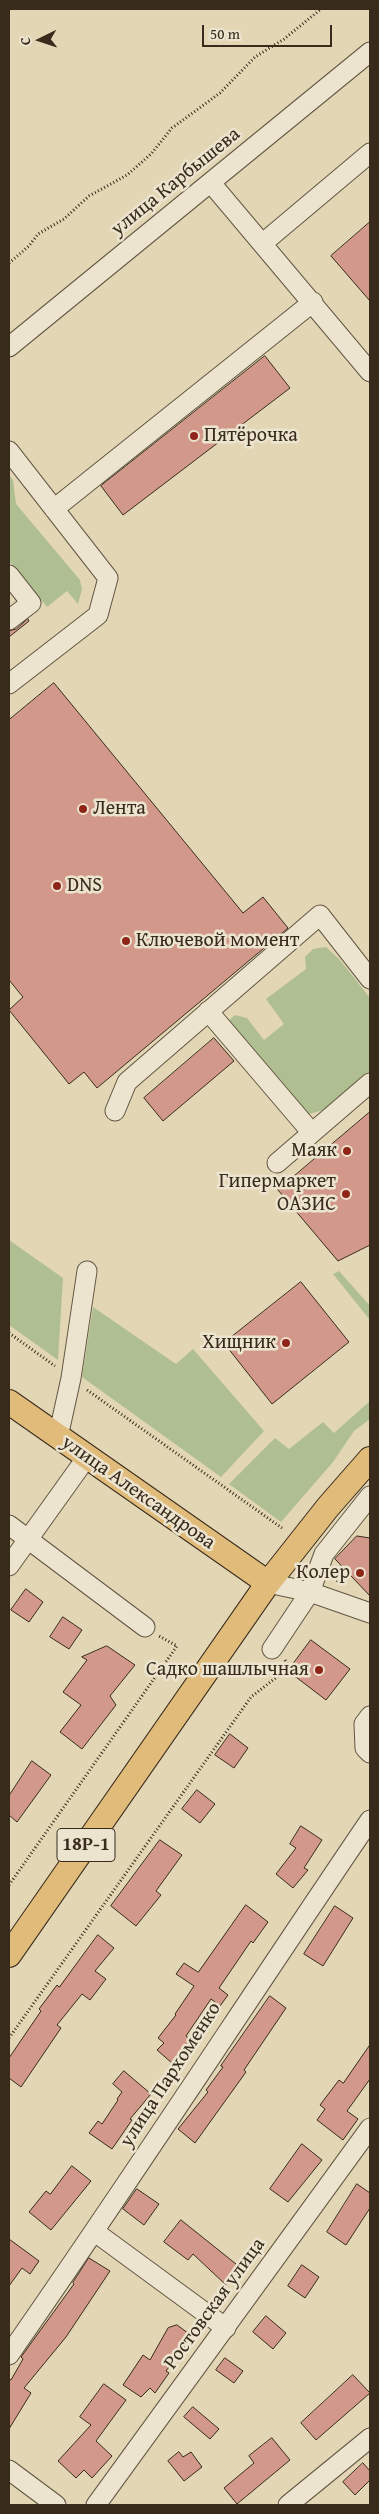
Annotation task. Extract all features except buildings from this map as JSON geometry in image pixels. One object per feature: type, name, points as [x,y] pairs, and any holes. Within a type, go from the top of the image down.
[{"type":"main road","name":"улица Александрова","points":[[9,1402],[268,1583]]},
{"type":"main road","name":"18Р-1","points":[[9,1955],[268,1583],[328,1507],[370,1459]]},
{"type":"street","name":"улица Карбышева","points":[[9,347],[370,52]]},
{"type":"street","points":[[263,243],[370,153]]},
{"type":"street","points":[[211,183],[370,372]]},
{"type":"street","points":[[54,508],[312,302]]},
{"type":"street","points":[[9,451],[108,578],[98,615],[9,684]]},
{"type":"street","points":[[9,576],[31,603],[9,620]]},
{"type":"street","points":[[114,1110],[127,1082],[320,915],[370,980]]},
{"type":"street","points":[[208,1011],[312,1133]]},
{"type":"street","points":[[277,1163],[370,1083]]},
{"type":"street","points":[[58,1437],[71,1378],[87,1271]]},
{"type":"street","points":[[9,1566],[87,1457]]},
{"type":"street","points":[[277,1652],[317,1595],[324,1554],[370,1496]]},
{"type":"street","points":[[9,1525],[145,1627]]},
{"type":"street","points":[[268,1583],[317,1595],[370,1613]]},
{"type":"street","points":[[370,1716],[364,1724],[365,1748],[370,1753]]},
{"type":"street","name":"улица Пархоменко","points":[[9,2355],[95,2232],[218,2043],[370,1820]]},
{"type":"street","name":"Ростовская улица","points":[[96,2505],[370,2128]]},
{"type":"street","points":[[95,2232],[226,2328]]},
{"type":"street","points":[[288,2505],[370,2438]]},
{"type":"street","points":[[9,2470],[56,2505]]},
{"type":"path","points":[[9,263],[29,246],[38,234],[64,219],[89,196],[127,174],[151,154],[172,128],[220,93],[255,57],[284,39],[321,9]]},
{"type":"path","points":[[9,1333],[60,1369]]},
{"type":"path","points":[[86,1390],[282,1528]]},
{"type":"path","points":[[317,1595],[342,1576],[324,1554]]},
{"type":"path","points":[[9,1885],[176,1646]]},
{"type":"path","points":[[9,2038],[251,1697],[286,1670],[288,1665],[277,1652]]},
{"type":"green space","points":[[9,475],[13,480],[16,504],[80,580],[82,589],[78,604],[67,591],[47,607],[9,561]]},
{"type":"green space","points":[[326,947],[340,960],[370,998],[370,1076],[327,1109],[309,1114],[293,1103],[228,1021],[235,1015],[247,1018],[264,1040],[284,1024],[266,999],[306,969],[305,957],[313,949]]},
{"type":"green space","points":[[9,1240],[63,1278],[58,1360],[9,1325]]},
{"type":"green space","points":[[339,1271],[370,1306],[370,1320],[333,1274]]},
{"type":"green space","points":[[93,1307],[176,1364],[193,1349],[264,1431],[221,1477],[82,1377]]},
{"type":"green space","points":[[370,1401],[370,1419],[354,1431],[333,1462],[281,1522],[229,1484],[275,1438],[289,1449],[323,1422],[334,1433]]},
{"type":"place","name":"Пятёрочка","points":[[194,436]]},
{"type":"place","name":"Лента","points":[[83,809]]},
{"type":"place","name":"DNS","points":[[57,886]]},
{"type":"place","name":"Ключевой момент","points":[[126,941]]},
{"type":"place","name":"Маяк","points":[[347,1151]]},
{"type":"place","name":"Гипермаркет ОАЗИС","points":[[346,1194]]},
{"type":"place","name":"Хищник","points":[[286,1343]]},
{"type":"place","name":"Колер","points":[[360,1573]]},
{"type":"place","name":"Садко шашлычная","points":[[319,1670]]}]
